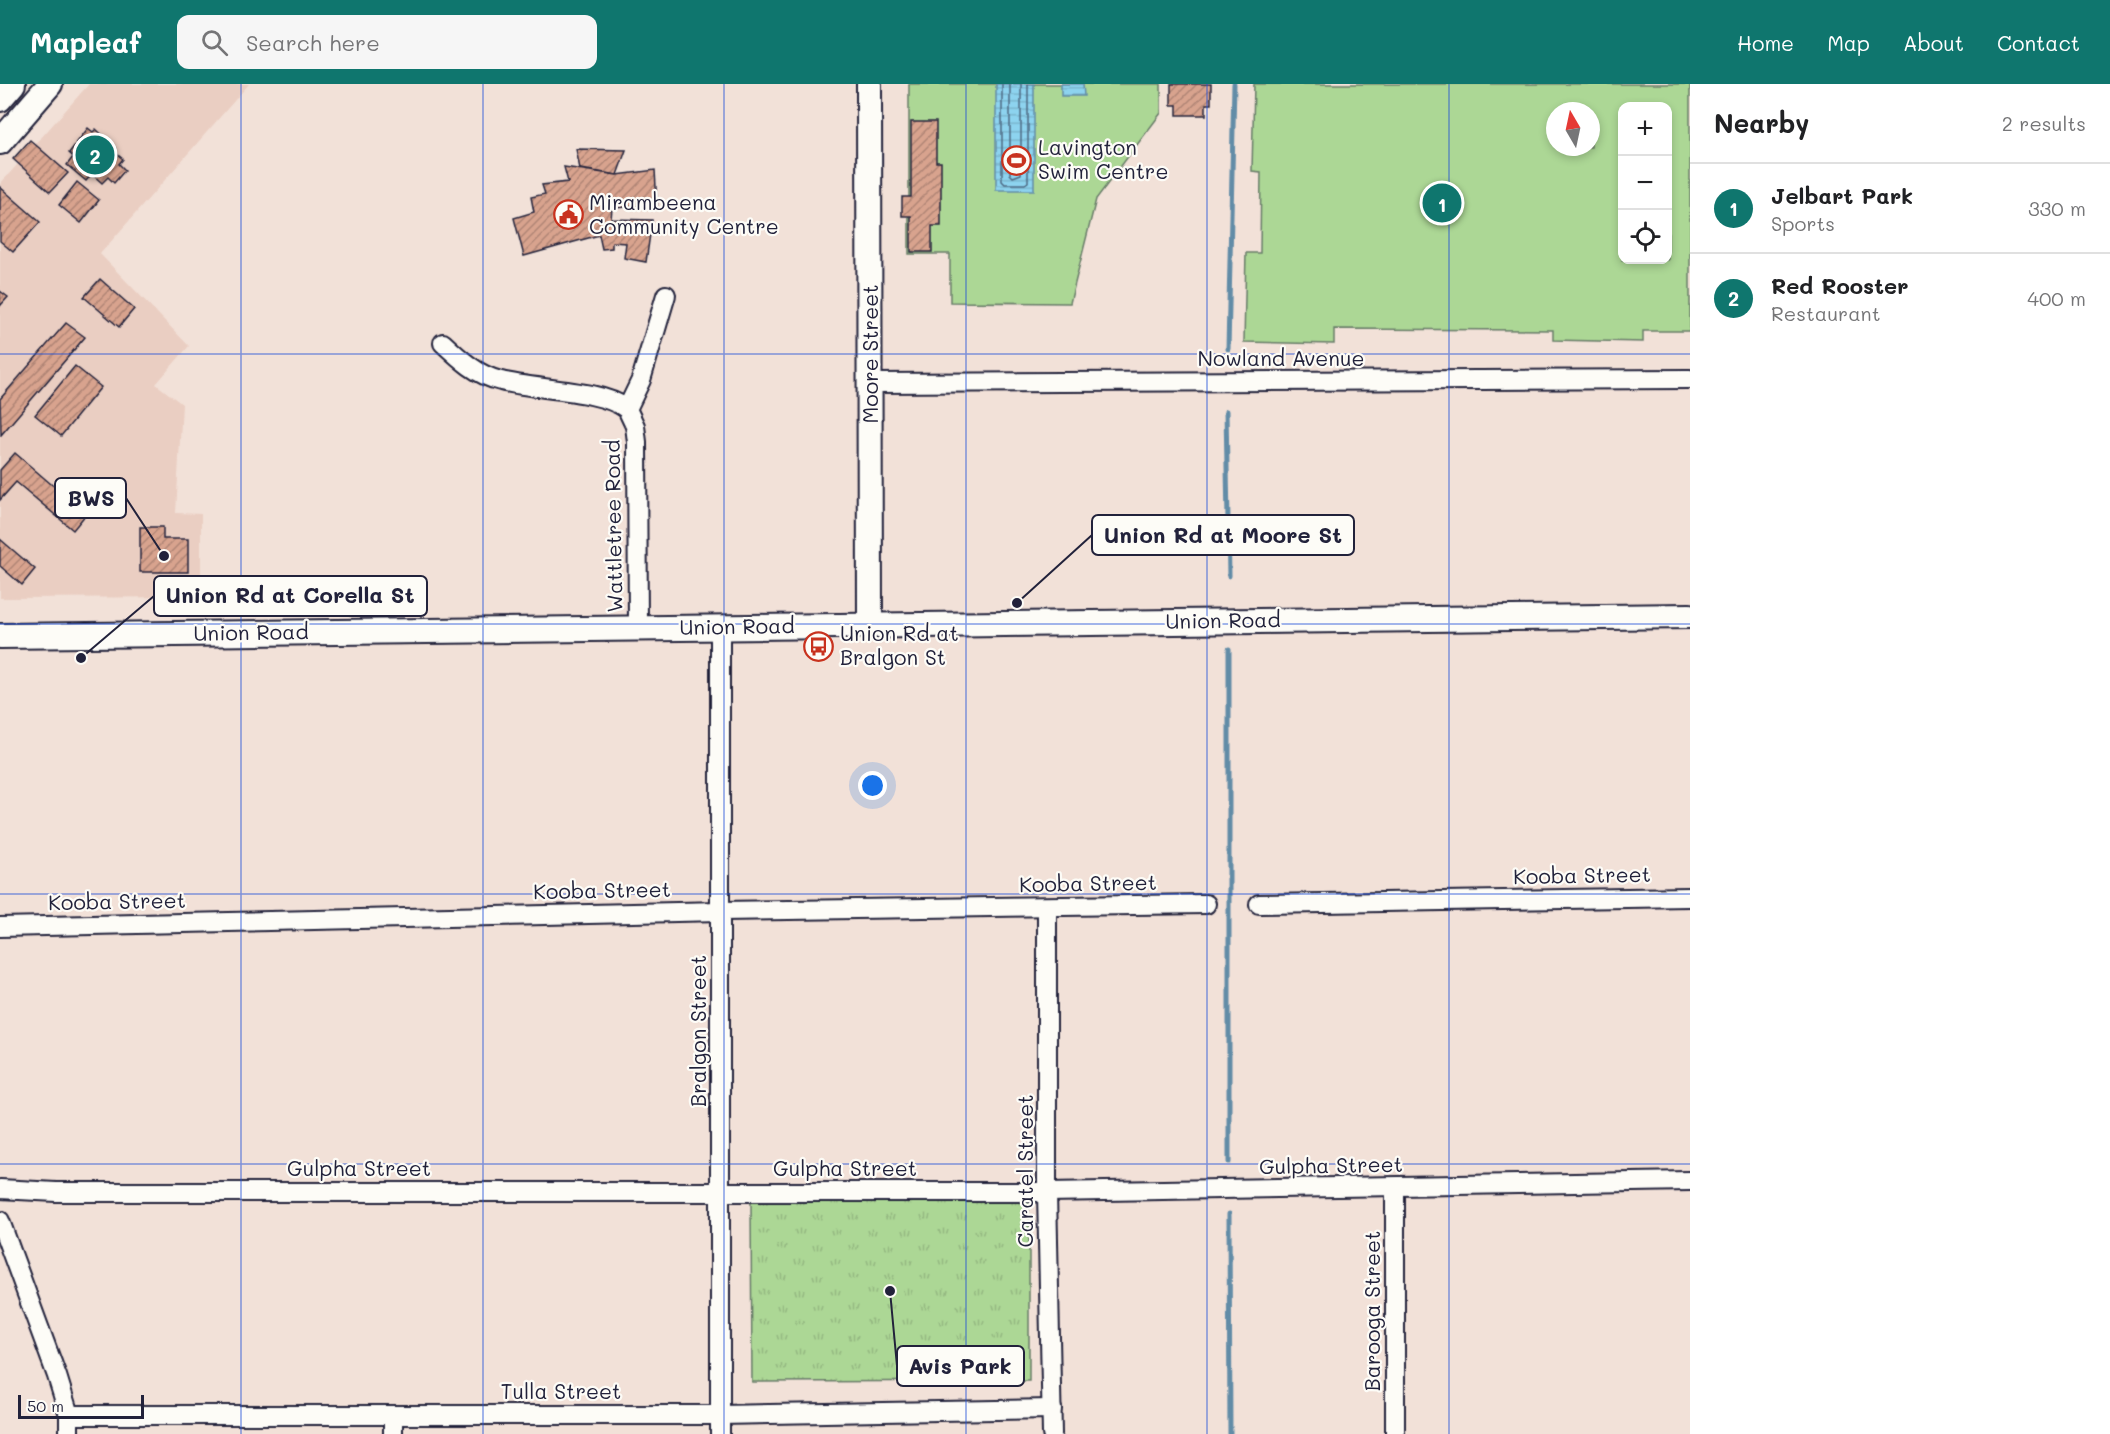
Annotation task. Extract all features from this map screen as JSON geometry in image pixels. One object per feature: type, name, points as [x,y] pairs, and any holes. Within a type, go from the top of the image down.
[{"type":"main road","points":[[0,99],[13,84]]},
{"type":"main road","points":[[0,140],[50,84]]},
{"type":"main road","name":"Moore Street","points":[[869,84],[870,625]]},
{"type":"main road","name":"Union Road","points":[[0,636],[1690,616]]},
{"type":"street","points":[[627,409],[641,380],[666,295]]},
{"type":"street","name":"Wattletree Road","points":[[442,344],[478,372],[498,381],[601,398],[627,409],[635,426],[637,442],[638,628]]},
{"type":"street","name":"Nowland Avenue","points":[[871,383],[1690,380]]},
{"type":"street","name":"Bralgon Street","points":[[720,627],[722,1191],[720,1434]]},
{"type":"street","name":"Kooba Street","points":[[1259,904],[1690,897]]},
{"type":"street","name":"Kooba Street","points":[[0,927],[721,911],[1206,904]]},
{"type":"street","name":"Caratel Street","points":[[1047,908],[1047,1192],[1052,1434]]},
{"type":"street","name":"Gulpha Street","points":[[0,1189],[56,1192],[1047,1192],[1690,1181]]},
{"type":"street","name":"Barooga Street","points":[[1395,1187],[1395,1434]]},
{"type":"street","points":[[0,1221],[69,1415],[69,1434]]},
{"type":"street","name":"Tulla Street","points":[[69,1415],[720,1415],[1052,1409]]},
{"type":"street","points":[[393,1415],[393,1434]]},
{"type":"shaded area","points":[[89,84],[249,84],[100,254],[189,346],[156,384],[182,404],[176,513],[201,514],[201,576],[213,577],[213,597],[0,598],[0,184]]},
{"type":"green space","name":"Lavington Swim Centre","points":[[909,84],[1161,84],[1161,113],[1096,199],[1070,303],[950,302],[950,254],[909,254]]},
{"type":"green space","points":[[1254,84],[1690,84],[1690,331],[1643,331],[1643,342],[1553,340],[1553,330],[1334,329],[1334,344],[1244,342],[1246,253],[1260,253],[1261,172],[1252,171]]},
{"type":"green space","points":[[751,1201],[1029,1201],[1029,1381],[752,1382]]},
{"type":"water","points":[[996,84],[1034,84],[1034,190],[996,190]]},
{"type":"water","points":[[1061,84],[1083,84],[1084,96],[1061,96]]},
{"type":"building","points":[[1171,84],[1211,84],[1211,104],[1206,104],[1206,115],[1177,115],[1177,105],[1171,105]]},
{"type":"building","points":[[911,122],[936,122],[936,162],[941,162],[941,226],[932,226],[932,252],[911,252],[911,216],[902,216],[902,197],[911,197]]},
{"type":"building","points":[[88,128],[93,132],[96,129],[116,148],[113,151],[123,159],[119,164],[125,170],[114,183],[108,177],[102,183],[69,153]]},
{"type":"building","points":[[30,140],[68,173],[50,192],[13,159]]},
{"type":"building","points":[[576,149],[626,150],[617,175],[580,169]]},
{"type":"building","points":[[73,157],[92,174],[86,181],[67,165]]},
{"type":"building","name":"Mirambeena Community Centre","points":[[564,167],[617,175],[655,170],[657,205],[612,208],[611,219],[652,220],[646,262],[624,258],[626,243],[612,242],[612,248],[602,249],[599,235],[524,256],[514,218],[534,212],[531,197],[545,194],[542,185],[568,182]]},
{"type":"building","points":[[77,182],[99,200],[81,223],[59,205]]},
{"type":"building","points":[[0,187],[40,222],[13,252],[0,241]]},
{"type":"building","points":[[100,279],[134,309],[119,327],[84,297]]},
{"type":"building","points":[[0,291],[8,297],[0,306]]},
{"type":"building","points":[[66,323],[85,337],[1,435],[0,399]]},
{"type":"building","points":[[75,366],[101,387],[61,436],[35,415]]},
{"type":"building","points":[[15,453],[86,514],[73,530],[16,482],[0,500],[0,470]]},
{"type":"building","points":[[140,527],[163,527],[163,539],[188,539],[188,572],[140,572]]},
{"type":"building","points":[[0,539],[35,569],[22,585],[0,566]]},
{"type":"waterway","points":[[1228,349],[1234,84]]},
{"type":"waterway","points":[[1226,411],[1229,576]]},
{"type":"waterway","points":[[1229,649],[1229,1162]]},
{"type":"waterway","points":[[1229,1214],[1230,1434]]},
{"type":"place","name":"Red Rooster","points":[[95,155]]},
{"type":"place","name":"Lavington Swim Centre","points":[[1017,160]]},
{"type":"place","name":"Jelbart Park","points":[[1442,203]]},
{"type":"place","name":"Mirambeena Community Centre","points":[[568,215]]},
{"type":"place","name":"BWS","points":[[164,556]]},
{"type":"place","name":"Union Rd at Moore St","points":[[1017,603]]},
{"type":"place","name":"Union Rd at Bralgon St","points":[[819,646]]},
{"type":"place","name":"Union Rd at Corella St","points":[[81,658]]},
{"type":"place","name":"Avis Park","points":[[890,1291]]}]
